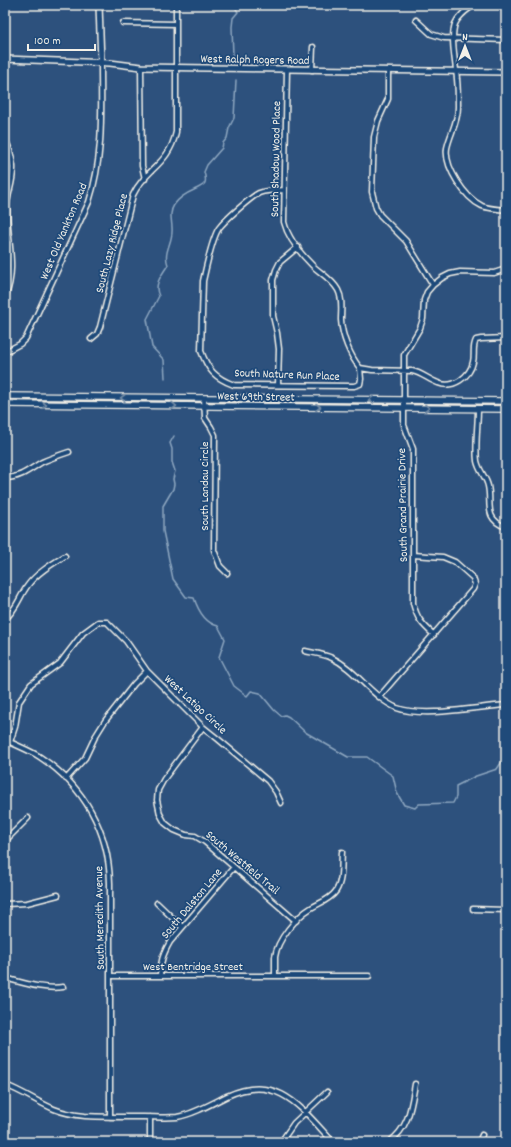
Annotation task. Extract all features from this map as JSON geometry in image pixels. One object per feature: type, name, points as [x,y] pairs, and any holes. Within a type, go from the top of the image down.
[{"type":"main road","name":"West 69th Street","points":[[5,396],[506,401]]},
{"type":"main road","points":[[276,407],[277,399]]},
{"type":"main road","points":[[478,401],[478,409]]},
{"type":"main road","name":"West 69th Street","points":[[5,404],[506,409]]},
{"type":"street","name":"West Old Yankton Road","points":[[5,352],[20,344],[26,338],[89,202],[95,184],[102,137],[99,5]]},
{"type":"street","name":"South Lazy Ridge Place","points":[[91,339],[97,334],[100,327],[133,195],[137,187],[164,159],[174,143],[176,132],[177,67],[176,5]]},
{"type":"street","points":[[474,5],[459,17],[454,30],[457,113],[447,149],[447,156],[452,171],[466,194],[475,202],[490,208],[506,210]]},
{"type":"street","points":[[416,20],[431,34],[444,38],[506,40]]},
{"type":"street","points":[[123,23],[176,24]]},
{"type":"street","points":[[312,70],[313,47]]},
{"type":"street","name":"West Ralph Rogers Road","points":[[5,59],[101,62],[141,67],[506,72]]},
{"type":"street","points":[[141,67],[142,166],[145,179]]},
{"type":"street","name":"South Shadow Wood Place","points":[[287,69],[284,222],[290,237],[298,248],[311,264],[332,282],[338,290],[341,299],[341,322],[354,361],[360,368]]},
{"type":"street","points":[[388,71],[388,99],[378,121],[374,137],[372,192],[376,208],[380,215],[412,248],[433,285]]},
{"type":"street","points":[[5,140],[13,165],[7,226],[11,270],[10,284],[5,297]]},
{"type":"street","name":"South Nature Run Place","points":[[284,190],[261,192],[254,196],[219,228],[205,270],[201,351],[205,361],[212,372],[221,380],[234,385],[354,386],[360,384],[360,368]]},
{"type":"street","points":[[278,385],[279,349],[273,316],[273,280],[280,262],[298,248]]},
{"type":"street","name":"South Grand Prairie Drive","points":[[434,635],[421,623],[416,614],[413,603],[412,449],[404,425],[404,355],[420,328],[423,319],[424,300],[427,292],[433,285],[450,274],[460,272],[494,273],[506,269]]},
{"type":"street","points":[[360,368],[418,373],[438,383],[449,384],[464,378],[470,370],[474,362],[474,346],[476,340],[506,338]]},
{"type":"street","name":"South Landau Circle","points":[[204,398],[205,418],[212,427],[215,436],[214,550],[220,566],[227,573]]},
{"type":"street","points":[[478,409],[477,460],[479,470],[486,479],[490,513],[495,521],[506,527]]},
{"type":"street","points":[[5,478],[23,475],[43,462],[69,452]]},
{"type":"street","points":[[379,697],[434,635],[473,589],[475,584],[473,578],[455,562],[443,557],[413,555]]},
{"type":"street","points":[[5,619],[18,604],[28,585],[43,571],[65,556]]},
{"type":"street","name":"West Latigo Circle","points":[[7,741],[15,727],[19,702],[31,684],[60,663],[83,633],[98,622],[107,622],[126,641],[146,671],[203,727],[268,781],[281,803]]},
{"type":"street","points":[[305,651],[331,657],[379,697],[396,708],[412,711],[432,712],[506,705]]},
{"type":"street","points":[[66,779],[85,758],[94,737],[105,721],[146,671]]},
{"type":"street","name":"South Westfield Trail","points":[[203,727],[164,779],[158,790],[157,800],[160,814],[165,823],[174,830],[195,836],[205,842],[296,921]]},
{"type":"street","name":"South Meredith Avenue","points":[[7,741],[39,757],[66,779],[83,798],[100,831],[110,865],[110,1117]]},
{"type":"street","points":[[5,841],[28,818]]},
{"type":"street","points":[[275,976],[275,957],[281,940],[296,921],[312,908],[331,897],[336,891],[341,877],[342,852]]},
{"type":"street","name":"South Dalston Lane","points":[[160,976],[162,955],[170,942],[234,867]]},
{"type":"street","points":[[5,904],[27,903],[58,896]]},
{"type":"street","points":[[157,903],[182,927]]},
{"type":"street","points":[[473,909],[506,910]]},
{"type":"street","name":"West Bentridge Street","points":[[110,976],[369,976]]},
{"type":"street","points":[[5,978],[45,988],[63,987]]},
{"type":"street","points":[[389,1142],[395,1138],[406,1124],[415,1084]]},
{"type":"street","points":[[5,1085],[15,1088],[54,1109],[71,1115],[110,1117],[177,1117],[195,1112],[237,1091],[256,1088],[271,1090],[284,1094],[297,1103],[333,1142]]},
{"type":"street","points":[[281,1142],[294,1123],[327,1092]]},
{"type":"street","points":[[150,1117],[150,1142]]},
{"type":"street","points":[[478,1142],[482,1135]]},
{"type":"waterway","points":[[233,56],[232,27],[233,18],[238,12],[236,9],[238,5]]},
{"type":"waterway","points":[[165,378],[164,360],[152,347],[147,319],[159,296],[157,292],[159,280],[168,265],[167,252],[172,236],[171,212],[172,208],[180,198],[204,184],[206,180],[204,172],[207,165],[222,148],[223,143],[227,138],[229,128],[234,118],[236,80]]},
{"type":"waterway","points":[[174,436],[170,443],[172,449],[172,462],[175,471],[173,479],[174,484],[173,489],[163,506],[163,531],[173,579],[186,597],[194,598],[200,611],[206,619],[218,626],[225,639],[219,657],[234,686],[247,696],[251,691],[260,693],[281,716],[285,715],[289,717],[305,732],[348,757],[367,757],[393,776],[397,793],[404,805],[415,808],[419,804],[453,803],[456,797],[456,786],[476,776],[497,769],[503,760],[506,760]]}]
